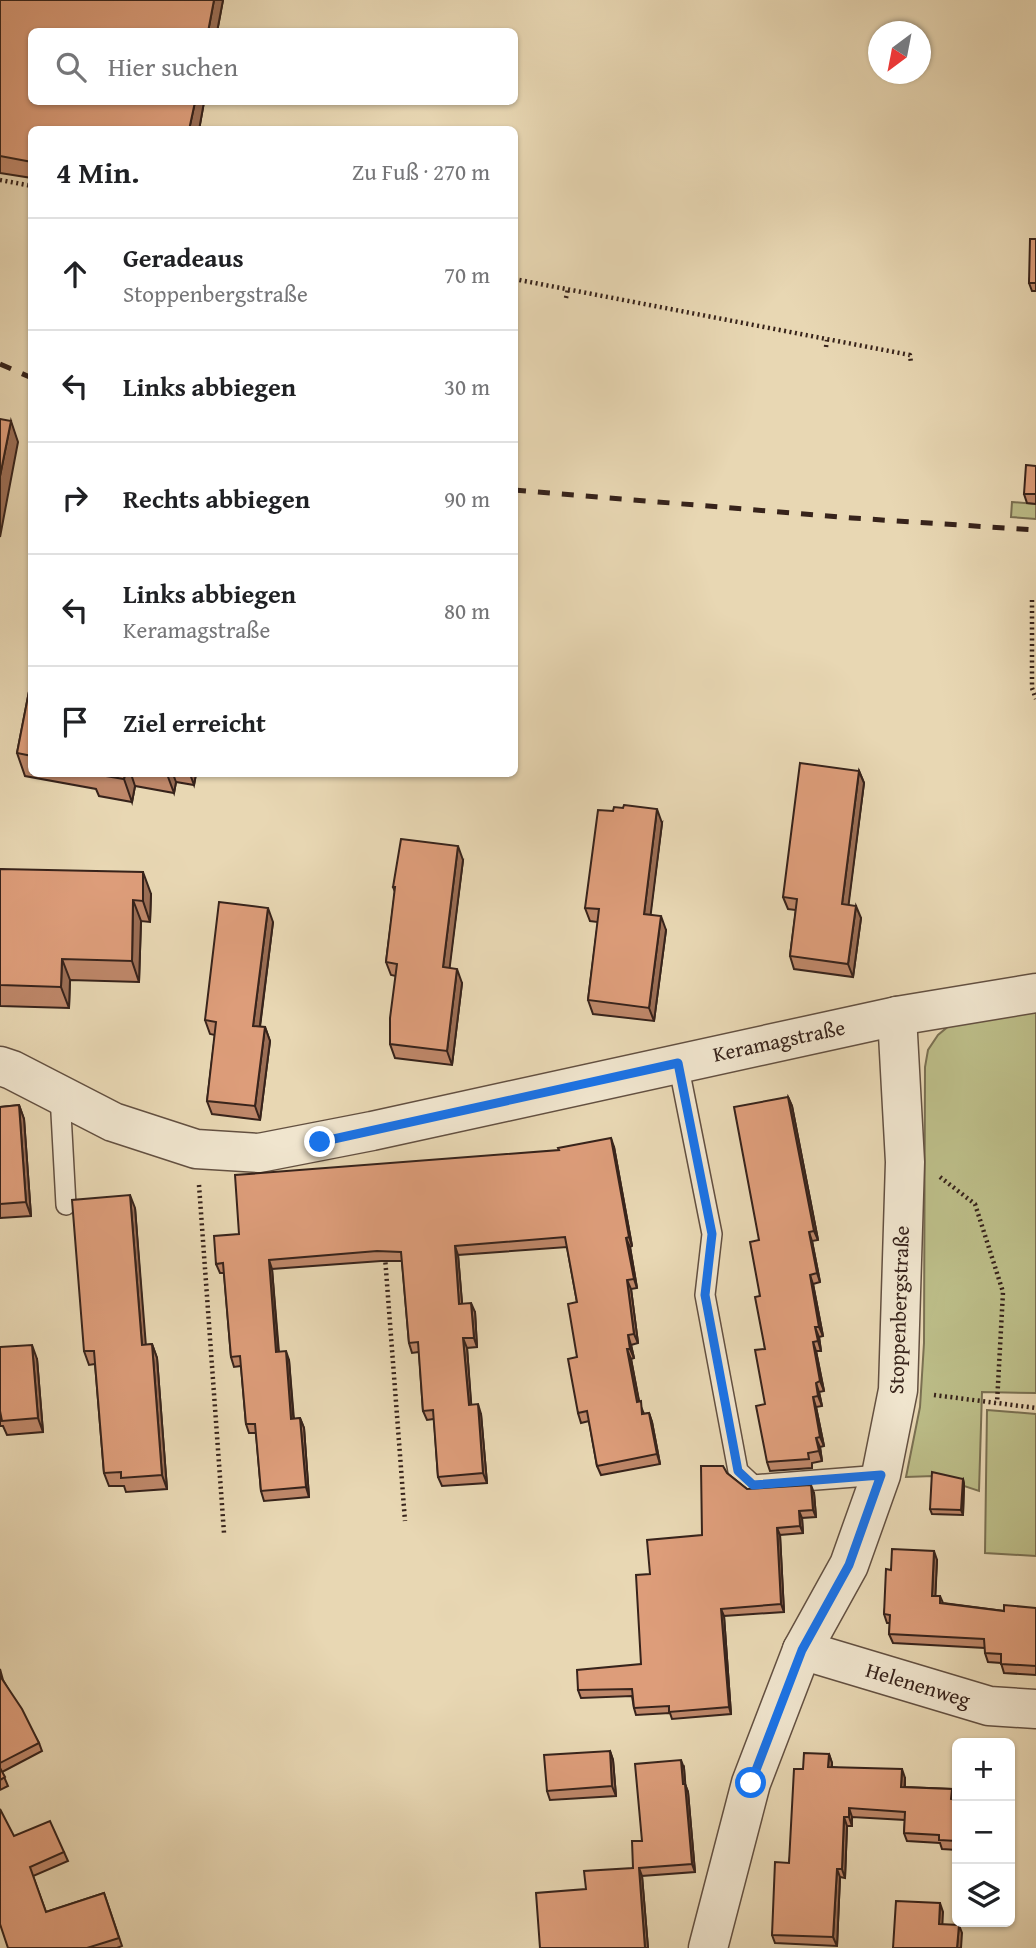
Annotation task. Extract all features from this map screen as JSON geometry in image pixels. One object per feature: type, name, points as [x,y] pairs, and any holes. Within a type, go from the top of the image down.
[{"type":"street","name":"Keramagstraße","points":[[0,1066],[113,1122],[196,1149],[259,1153],[372,1131],[897,1016],[1036,993]]},
{"type":"street","name":"Stoppenbergstraße","points":[[708,1948],[751,1783],[802,1650],[849,1565],[881,1475],[898,1390],[905,1161],[897,1016]]},
{"type":"street","name":"Helenenweg","points":[[802,1650],[989,1706],[1036,1709]]},
{"type":"lane","points":[[678,1063],[712,1234],[705,1295],[738,1471],[753,1485],[881,1475]]},
{"type":"lane","points":[[60,1095],[66,1205]]},
{"type":"path","points":[[0,180],[28,185]]},
{"type":"path","points":[[518,280],[910,355],[911,363]]},
{"type":"path","points":[[566,298],[568,289]]},
{"type":"path","points":[[825,347],[827,340]]},
{"type":"path","points":[[1032,600],[1032,688],[1036,699]]},
{"type":"path","points":[[196,1149],[224,1533]]},
{"type":"path","points":[[905,1161],[925,1164],[975,1204],[1003,1292],[997,1403]]},
{"type":"path","points":[[385,1257],[405,1521]]},
{"type":"path","points":[[898,1390],[1036,1408]]},
{"type":"green space","points":[[1012,502],[1036,504],[1036,519],[1011,517]]},
{"type":"green space","points":[[1036,1008],[1036,1393],[982,1392],[979,1491],[934,1476],[906,1477],[920,1407],[924,1343],[925,1067],[928,1050],[938,1035],[950,1025]]},
{"type":"green space","points":[[987,1410],[1036,1414],[1036,1556],[985,1553]]},
{"type":"building","points":[[0,0],[214,0],[209,28],[28,28],[28,105],[194,105],[190,126],[28,126],[28,161],[0,156]]},
{"type":"building","points":[[1030,239],[1036,239],[1036,283],[1029,283]]},
{"type":"building","points":[[0,419],[11,421],[0,476]]},
{"type":"building","points":[[1026,465],[1036,466],[1036,494],[1024,494]]},
{"type":"building","points":[[28,697],[28,755],[17,753]]},
{"type":"building","points":[[800,763],[859,771],[842,904],[856,906],[848,964],[790,956],[797,899],[783,897]]},
{"type":"building","points":[[624,805],[657,809],[644,914],[661,916],[649,1008],[588,1000],[599,909],[585,908],[598,810],[613,811],[614,807],[623,808]]},
{"type":"building","points":[[401,839],[458,846],[443,967],[457,969],[447,1051],[390,1044],[390,1018],[397,964],[386,962],[393,887]]},
{"type":"building","points":[[0,869],[143,872],[143,901],[133,900],[132,961],[62,959],[61,987],[0,985]]},
{"type":"building","points":[[219,902],[268,908],[253,1026],[265,1027],[255,1106],[207,1101],[216,1022],[205,1020]]},
{"type":"building","points":[[788,1097],[814,1231],[809,1232],[817,1273],[810,1275],[819,1327],[815,1327],[818,1341],[813,1342],[820,1381],[816,1383],[818,1396],[813,1397],[820,1437],[816,1438],[819,1451],[808,1453],[809,1459],[767,1462],[756,1406],[765,1404],[755,1350],[765,1349],[755,1297],[760,1296],[750,1242],[759,1240],[734,1107]]},
{"type":"building","points":[[19,1105],[26,1202],[0,1204],[0,1107]]},
{"type":"building","points":[[611,1138],[634,1279],[627,1280],[634,1334],[628,1335],[630,1349],[627,1349],[637,1402],[641,1401],[642,1414],[649,1413],[657,1454],[597,1466],[587,1411],[578,1413],[568,1359],[577,1357],[568,1304],[577,1302],[565,1237],[455,1246],[459,1304],[471,1303],[474,1338],[463,1338],[469,1405],[478,1404],[483,1473],[438,1477],[433,1410],[423,1411],[418,1342],[409,1343],[401,1252],[377,1251],[269,1260],[276,1352],[286,1351],[291,1419],[300,1418],[306,1487],[261,1491],[255,1424],[246,1424],[240,1356],[231,1357],[223,1263],[216,1264],[214,1236],[239,1234],[235,1175],[559,1150],[558,1148]]},
{"type":"building","points":[[130,1195],[142,1345],[152,1344],[162,1475],[121,1478],[121,1472],[104,1473],[94,1351],[84,1351],[72,1200]]},
{"type":"building","points":[[32,1345],[38,1418],[2,1421],[0,1347]]},
{"type":"building","points":[[701,1466],[723,1466],[727,1473],[747,1489],[811,1485],[813,1510],[799,1511],[800,1526],[777,1528],[781,1604],[721,1609],[729,1707],[669,1712],[669,1706],[634,1708],[632,1689],[578,1690],[577,1670],[641,1664],[636,1575],[650,1574],[647,1540],[702,1535]]},
{"type":"building","points":[[932,1472],[963,1479],[961,1510],[930,1509]]},
{"type":"building","points":[[892,1549],[934,1551],[932,1596],[940,1596],[940,1603],[1004,1611],[1004,1605],[1036,1608],[1036,1666],[1001,1664],[1001,1654],[985,1653],[984,1639],[889,1634],[890,1615],[884,1614],[886,1569],[891,1570]]},
{"type":"building","points":[[0,1676],[22,1709],[39,1743],[0,1763]]},
{"type":"building","points":[[610,1751],[612,1786],[547,1791],[544,1755]]},
{"type":"building","points":[[804,1753],[829,1754],[828,1767],[902,1769],[901,1787],[952,1789],[952,1841],[939,1840],[939,1835],[904,1833],[905,1812],[849,1808],[849,1817],[844,1817],[842,1869],[837,1869],[833,1937],[772,1935],[775,1862],[789,1863],[794,1769],[803,1769]]},
{"type":"building","points":[[681,1760],[692,1864],[639,1868],[645,1948],[540,1948],[536,1893],[586,1889],[584,1871],[633,1868],[632,1841],[642,1841],[635,1764]]},
{"type":"building","points":[[0,1809],[14,1836],[50,1821],[64,1852],[30,1867],[46,1912],[104,1893],[119,1938],[87,1948],[8,1948],[0,1924]]},
{"type":"building","points":[[896,1901],[940,1903],[939,1924],[959,1927],[957,1948],[893,1948]]},
{"type":"railway","points":[[0,364],[28,376]]},
{"type":"railway","points":[[518,490],[1036,530]]},
{"type":"route","points":[[320,1142],[678,1063],[712,1234],[705,1295],[738,1471],[753,1485],[881,1475],[849,1565],[802,1650],[751,1783]]}]
